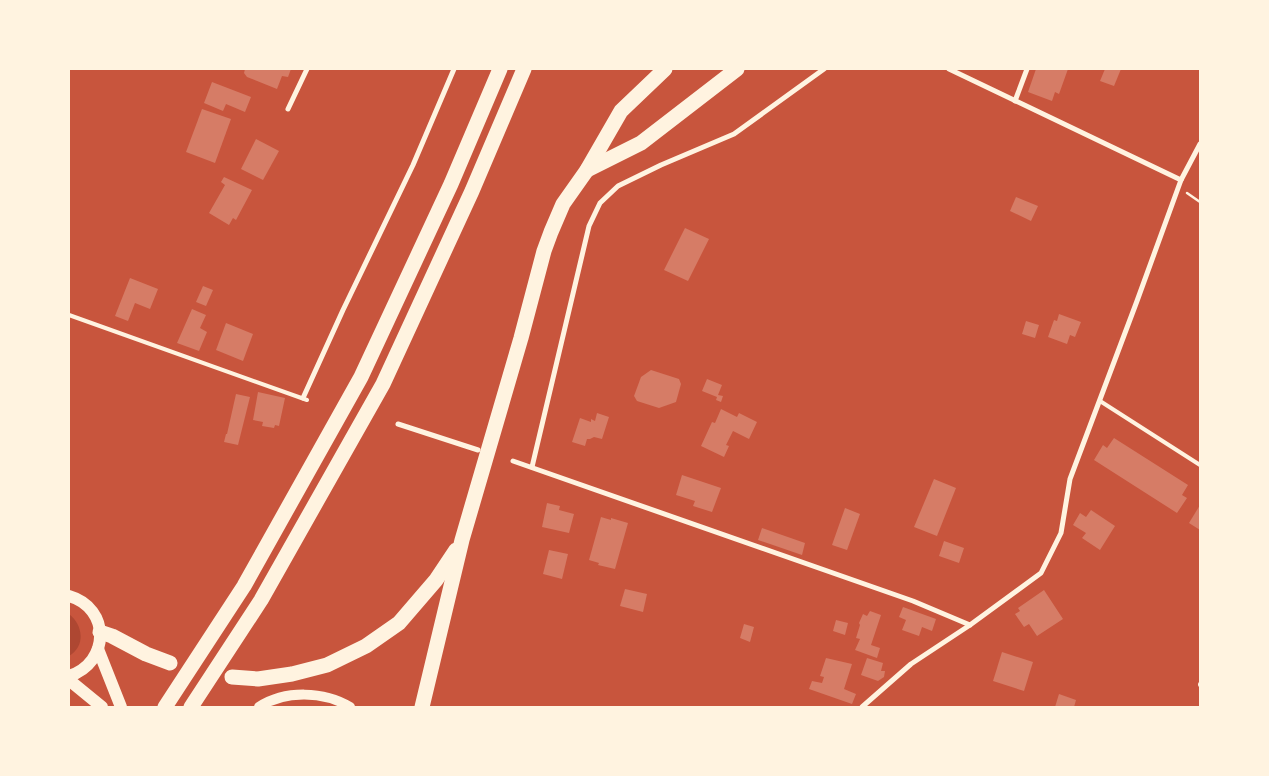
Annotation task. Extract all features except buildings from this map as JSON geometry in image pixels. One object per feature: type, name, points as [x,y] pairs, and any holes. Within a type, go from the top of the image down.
[{"type":"highway","points":[[165,707],[244,586],[361,377],[451,184],[500,69]]},
{"type":"highway","points":[[190,707],[261,600],[384,384],[472,191],[524,69]]},
{"type":"highway","points":[[422,707],[462,540],[521,338],[544,251],[563,204],[588,170],[622,111],[665,69]]},
{"type":"highway","points":[[588,170],[641,143],[737,69]]},
{"type":"highway","points":[[232,677],[258,679],[292,674],[327,665],[366,646],[400,623],[436,580],[462,540]]},
{"type":"highway","points":[[100,632],[170,663]]},
{"type":"main road","points":[[69,596],[85,604],[93,612],[100,632],[98,648],[88,666],[69,676]]},
{"type":"main road","points":[[98,648],[121,707]]},
{"type":"main road","points":[[69,680],[102,707]]},
{"type":"main road","points":[[259,707],[267,702],[289,696],[318,695],[341,702],[350,707]]},
{"type":"street","points":[[288,109],[307,69]]},
{"type":"street","points":[[305,399],[343,310],[413,165],[454,69]]},
{"type":"street","points":[[532,467],[589,226],[600,203],[618,186],[661,165],[734,134],[824,69]]},
{"type":"street","points":[[949,69],[1181,180]]},
{"type":"street","points":[[1015,100],[1027,69]]},
{"type":"street","points":[[862,707],[911,664],[970,625],[1042,573],[1061,533],[1070,479],[1181,180],[1200,144]]},
{"type":"street","points":[[398,424],[478,450]]},
{"type":"street","points":[[513,460],[913,601],[970,625]]},
{"type":"lane","points":[[69,315],[305,399]]},
{"type":"lane","points":[[1100,401],[1200,466]]},
{"type":"path","points":[[1181,180],[1186,192],[1200,202]]},
{"type":"shaded area","points":[[69,614],[80,629],[81,635],[78,647],[69,656]]}]
